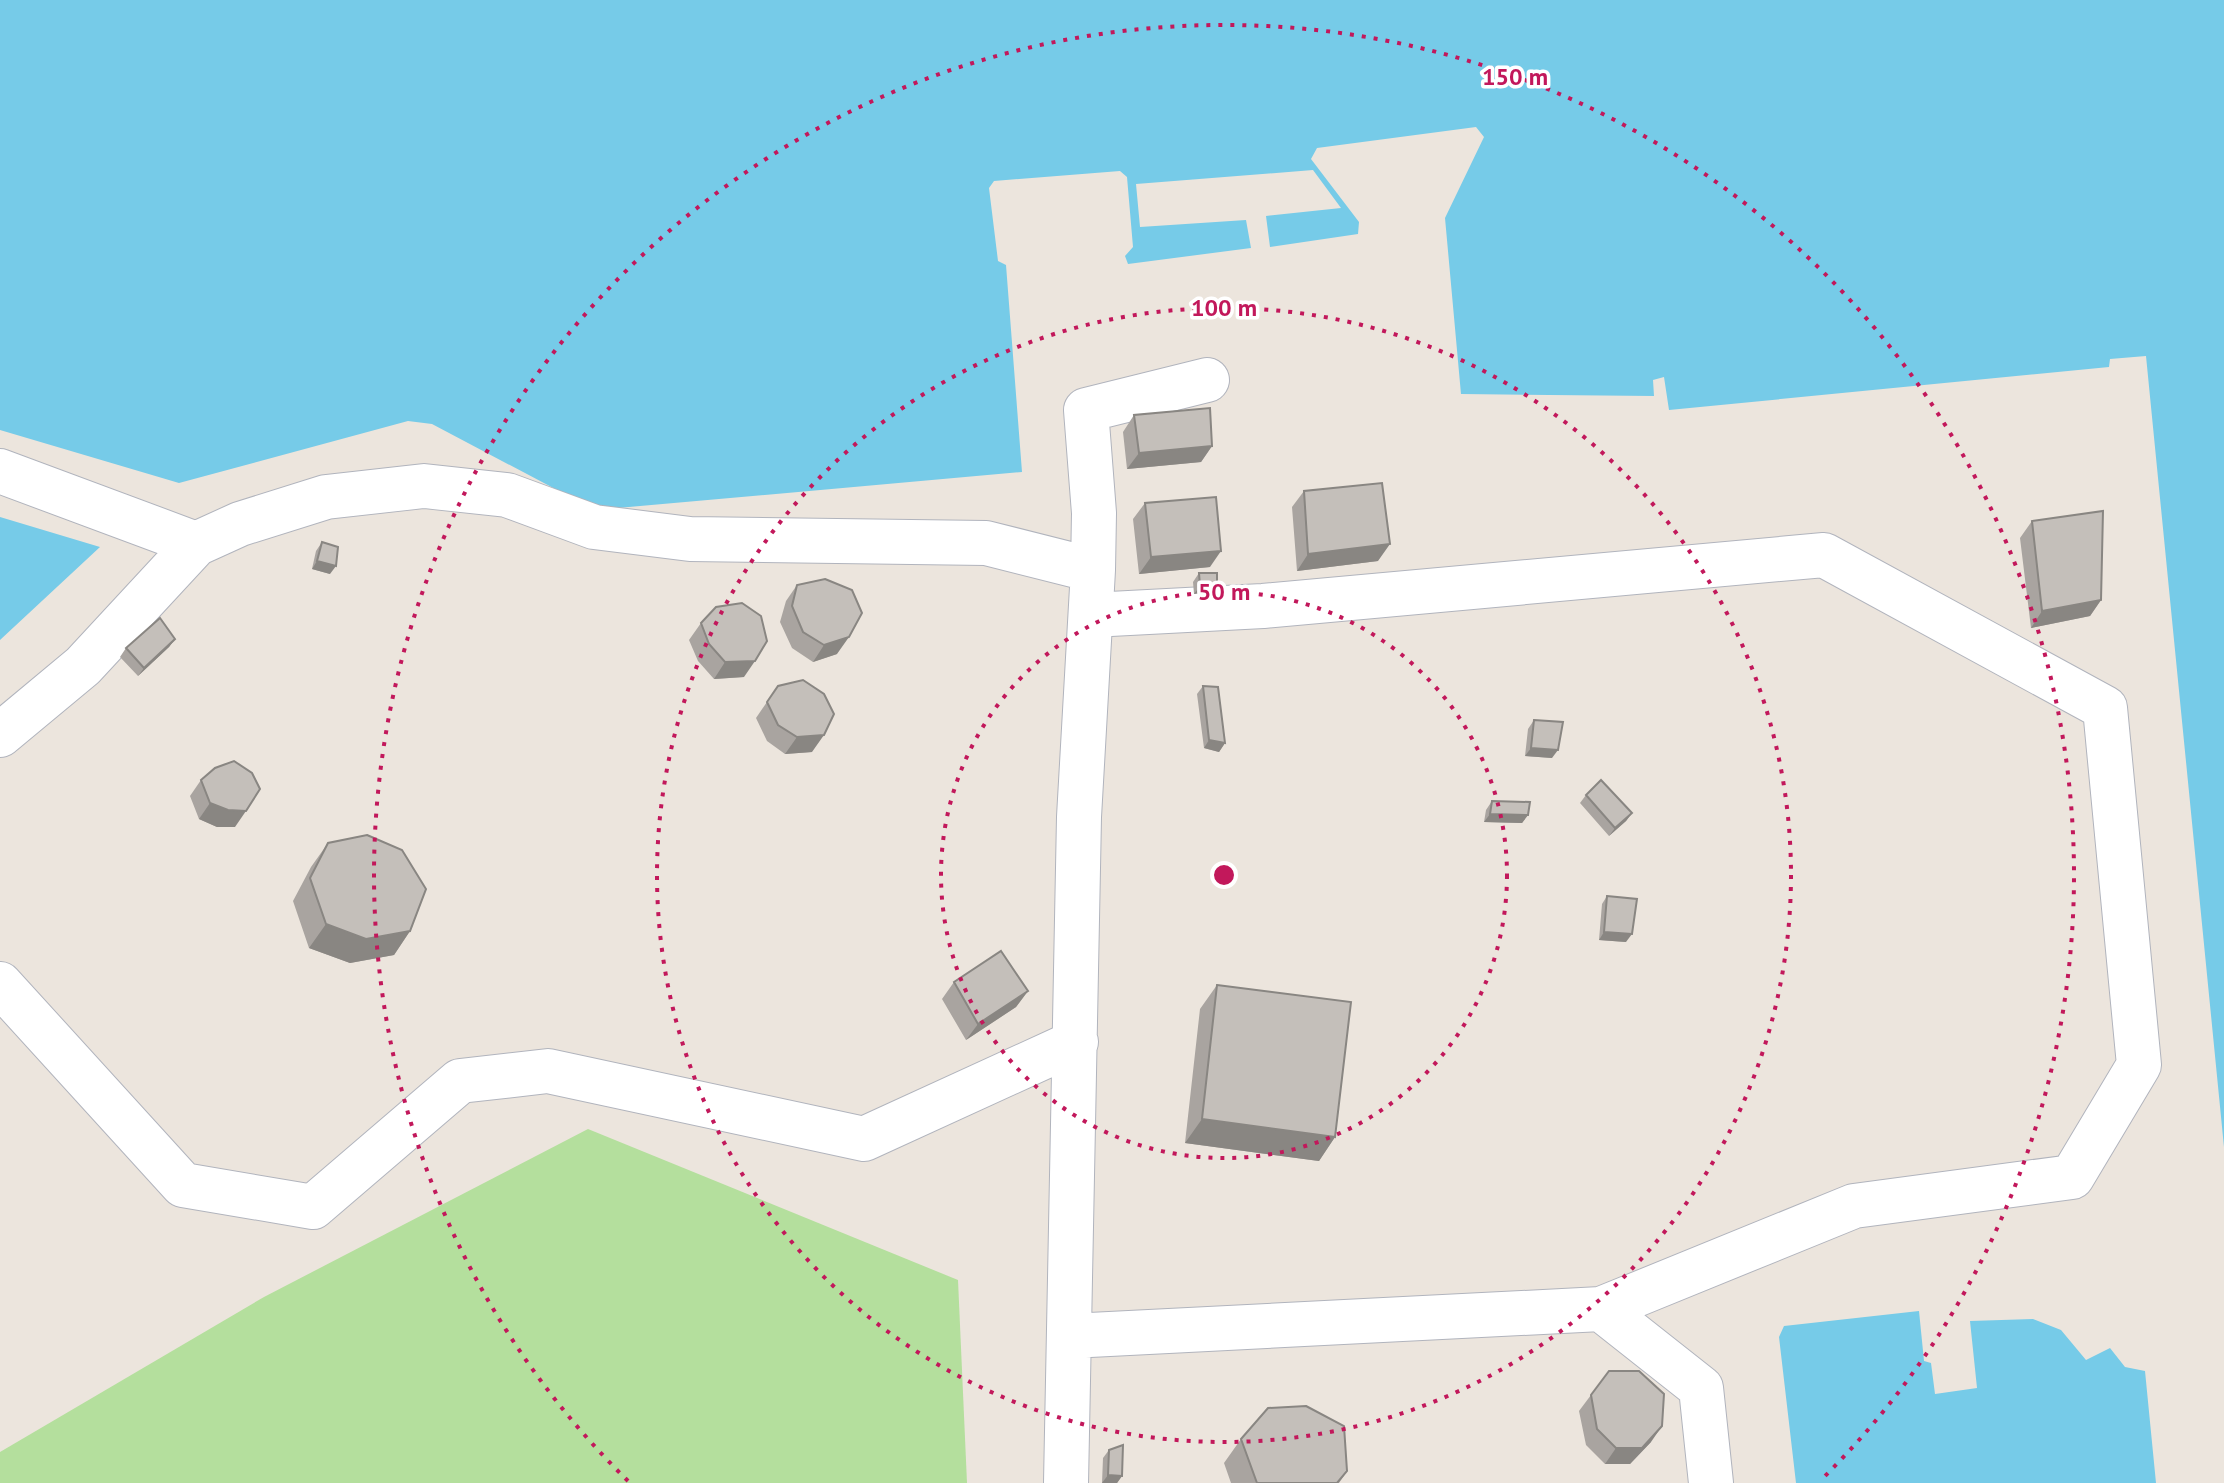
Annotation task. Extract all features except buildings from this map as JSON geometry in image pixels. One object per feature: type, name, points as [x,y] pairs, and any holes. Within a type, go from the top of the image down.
[{"type":"lane","points":[[1066,1483],[1079,817],[1093,570],[1094,513],[1086,410],[1207,380]]},
{"type":"lane","points":[[0,471],[196,544]]},
{"type":"lane","points":[[0,735],[83,666],[196,544],[240,524],[326,497],[424,486],[507,495],[594,527],[690,539],[986,543],[1093,570]]},
{"type":"lane","points":[[1070,1336],[1601,1309],[1854,1206],[2072,1177],[2139,1065],[2105,708],[1824,555],[1263,606],[1091,615]]},
{"type":"lane","points":[[0,984],[183,1185],[313,1207],[460,1081],[548,1071],[864,1139],[1076,1042]]},
{"type":"lane","points":[[1601,1309],[1701,1388],[1711,1483]]},
{"type":"green space","points":[[588,1129],[958,1280],[967,1483],[0,1483],[0,1452],[264,1297]]},
{"type":"water","points":[[0,0],[2224,0],[2224,1147],[2146,356],[2110,359],[2109,367],[1669,410],[1664,377],[1653,380],[1654,396],[1461,394],[1445,218],[1484,137],[1476,127],[1317,148],[1311,159],[1359,222],[1358,234],[1270,247],[1266,216],[1341,208],[1313,170],[1136,184],[1140,227],[1246,220],[1251,248],[1128,264],[1125,256],[1133,247],[1127,177],[1120,171],[994,181],[989,188],[998,261],[1006,265],[1022,472],[595,510],[432,424],[408,421],[179,483],[0,430]]},
{"type":"water","points":[[0,517],[100,547],[0,640]]},
{"type":"water","points":[[1919,1311],[1924,1361],[1931,1363],[1935,1394],[1977,1388],[1970,1321],[2033,1319],[2061,1330],[2086,1360],[2110,1348],[2125,1367],[2145,1371],[2156,1483],[1796,1483],[1779,1337],[1784,1326]]}]
